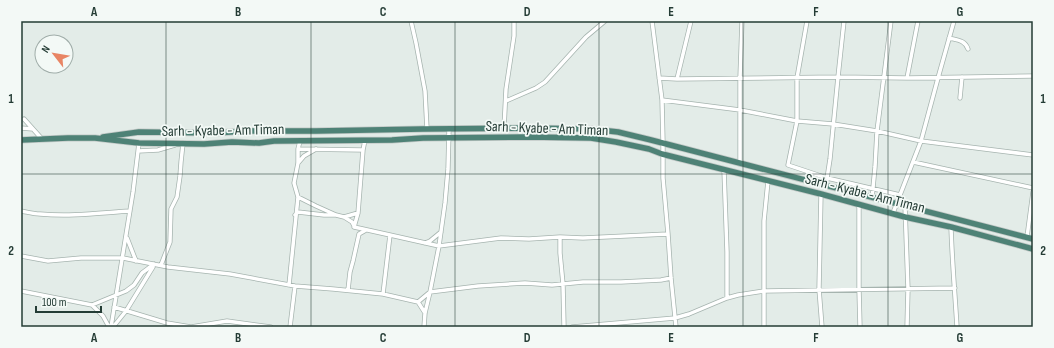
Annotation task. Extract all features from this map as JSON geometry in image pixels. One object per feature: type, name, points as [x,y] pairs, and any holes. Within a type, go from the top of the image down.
[{"type":"highway","name":"Sarh - Kyabe - Am Timan","points":[[21,140],[95,138],[139,132],[216,133],[245,131],[504,128],[591,129],[618,132],[1030,238]]},
{"type":"highway","name":"Sarh - Kyabe - Am Timan","points":[[95,138],[138,143],[204,144],[232,142],[259,143],[274,141],[423,138],[590,138],[649,149],[662,154],[1033,249]]},
{"type":"street","points":[[411,21],[425,91],[427,129]]},
{"type":"street","points":[[504,128],[514,36],[514,21]]},
{"type":"street","points":[[506,101],[536,88],[545,82],[586,37],[605,21]]},
{"type":"street","points":[[652,21],[662,100],[663,178],[676,327]]},
{"type":"street","points":[[677,79],[691,21]]},
{"type":"street","points":[[740,164],[739,139],[742,21]]},
{"type":"street","points":[[807,21],[797,78],[797,121],[788,165],[827,178],[900,195]]},
{"type":"street","points":[[826,185],[844,21]]},
{"type":"street","points":[[872,198],[877,131],[891,21]]},
{"type":"street","points":[[907,78],[918,21]]},
{"type":"street","points":[[893,213],[921,141],[954,21]]},
{"type":"street","points":[[949,38],[964,42],[968,49]]},
{"type":"street","points":[[659,78],[797,78],[838,76],[938,78],[1033,76]]},
{"type":"street","points":[[960,98],[962,77]]},
{"type":"street","points":[[662,100],[740,110],[797,121],[833,124],[877,131],[921,141],[1033,155]]},
{"type":"street","points":[[24,119],[42,139]]},
{"type":"street","points":[[21,128],[33,129]]},
{"type":"street","points":[[424,327],[425,313],[439,246],[445,203],[449,129]]},
{"type":"street","points":[[354,227],[358,213],[365,140]]},
{"type":"street","points":[[289,285],[298,197],[294,183],[300,141]]},
{"type":"street","points":[[111,327],[130,211],[138,143]]},
{"type":"street","points":[[138,151],[158,150],[183,143],[177,197],[171,209],[170,242],[161,266]]},
{"type":"street","points":[[298,149],[363,150]]},
{"type":"street","points":[[298,163],[304,156],[316,149]]},
{"type":"street","points":[[913,162],[1033,188]]},
{"type":"street","points":[[724,170],[727,298]]},
{"type":"street","points":[[804,180],[806,171]]},
{"type":"street","points":[[764,327],[764,221],[768,181]]},
{"type":"street","points":[[1030,238],[1033,192]]},
{"type":"street","points":[[821,194],[819,289],[822,327]]},
{"type":"street","points":[[298,197],[336,215],[344,217],[352,222],[354,227]]},
{"type":"street","points":[[859,204],[860,327]]},
{"type":"street","points":[[905,206],[908,289],[907,327]]},
{"type":"street","points":[[21,211],[39,214],[64,215],[130,211]]},
{"type":"street","points":[[295,215],[298,212],[336,215]]},
{"type":"street","points":[[344,217],[358,213]]},
{"type":"street","points":[[354,227],[439,246],[501,238],[583,238],[668,234]]},
{"type":"street","points":[[951,227],[957,327]]},
{"type":"street","points":[[348,290],[350,272],[359,234],[366,230]]},
{"type":"street","points":[[424,243],[430,241],[441,232]]},
{"type":"street","points":[[384,294],[390,235]]},
{"type":"street","points":[[126,236],[136,261]]},
{"type":"street","points":[[560,237],[564,327]]},
{"type":"street","points":[[21,256],[48,261],[81,258],[123,258],[161,266],[230,274],[295,286],[384,294],[418,302],[425,313]]},
{"type":"street","points":[[92,306],[116,296],[134,286],[142,273],[154,264]]},
{"type":"street","points":[[111,327],[126,311],[154,264]]},
{"type":"street","points":[[418,302],[430,292],[525,283],[545,285],[583,282],[661,280],[671,278]]},
{"type":"street","points":[[290,327],[295,286]]},
{"type":"street","points":[[572,327],[675,318],[689,314],[727,298],[764,291],[955,288]]},
{"type":"street","points":[[21,291],[92,306],[103,316],[111,327]]},
{"type":"street","points":[[114,307],[167,323],[191,327],[227,321],[271,327]]}]
